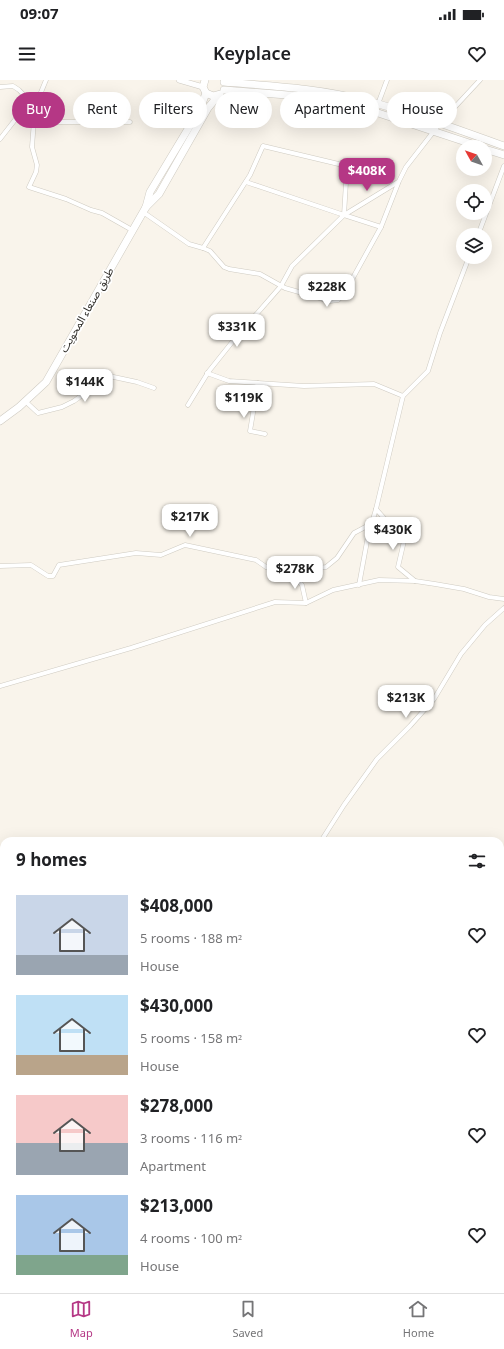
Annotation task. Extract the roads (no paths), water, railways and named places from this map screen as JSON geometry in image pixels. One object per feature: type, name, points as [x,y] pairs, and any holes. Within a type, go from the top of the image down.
[{"type":"main road","points":[[323,92],[301,88],[224,81],[224,90],[300,96],[360,107],[461,140]]},
{"type":"main road","points":[[205,87],[213,96],[215,96]]},
{"type":"main road","name":"طريق صنعاء المحويت","points":[[144,210],[150,192],[200,109],[205,87]]},
{"type":"main road","name":"طريق صنعاء المحويت","points":[[0,421],[25,402],[46,382],[132,230],[144,210],[159,194],[208,108],[215,100]]},
{"type":"main road","points":[[457,128],[504,146]]},
{"type":"main road","points":[[492,151],[504,155]]},
{"type":"street","points":[[41,92],[46,80]]},
{"type":"street","points":[[179,80],[205,87]]},
{"type":"street","points":[[379,101],[387,80]]},
{"type":"street","points":[[457,105],[480,80]]},
{"type":"street","points":[[0,87],[13,86],[21,92]]},
{"type":"street","points":[[0,139],[12,124]]},
{"type":"street","points":[[33,128],[32,148],[37,165],[36,172],[28,187],[66,199],[102,213],[132,230]]},
{"type":"street","points":[[144,210],[188,244],[203,248],[213,254],[226,268],[260,274],[282,286],[330,301],[335,301],[340,298],[381,227],[399,182],[410,161],[437,128]]},
{"type":"street","points":[[203,248],[246,182],[263,146],[347,166],[344,215]]},
{"type":"street","points":[[481,228],[504,166]]},
{"type":"street","points":[[246,182],[381,227]]},
{"type":"street","points":[[188,405],[208,373],[233,341],[282,286],[292,266],[344,215],[399,182]]},
{"type":"street","points":[[359,585],[371,524],[376,509],[403,396],[428,371],[440,333],[466,264]]},
{"type":"street","points":[[208,373],[229,381],[258,383],[304,386],[374,384],[403,396]]},
{"type":"street","points":[[25,402],[38,413],[62,406],[74,401],[108,376],[137,382],[154,388]]},
{"type":"street","points":[[258,383],[250,431],[265,434]]},
{"type":"street","points":[[376,509],[404,541],[398,567],[415,581]]},
{"type":"street","points":[[0,566],[31,565],[48,576],[53,576],[59,565],[136,553],[161,555],[185,545],[256,560],[266,567],[290,572],[326,567],[337,558],[354,533],[371,524]]},
{"type":"street","points":[[290,572],[302,584],[306,603]]},
{"type":"street","points":[[0,686],[131,648],[275,602],[306,603],[333,590],[379,580],[415,581],[464,589],[489,597],[504,599]]},
{"type":"street","points":[[323,837],[344,804],[377,759],[434,699],[461,654],[485,625],[504,608]]}]
